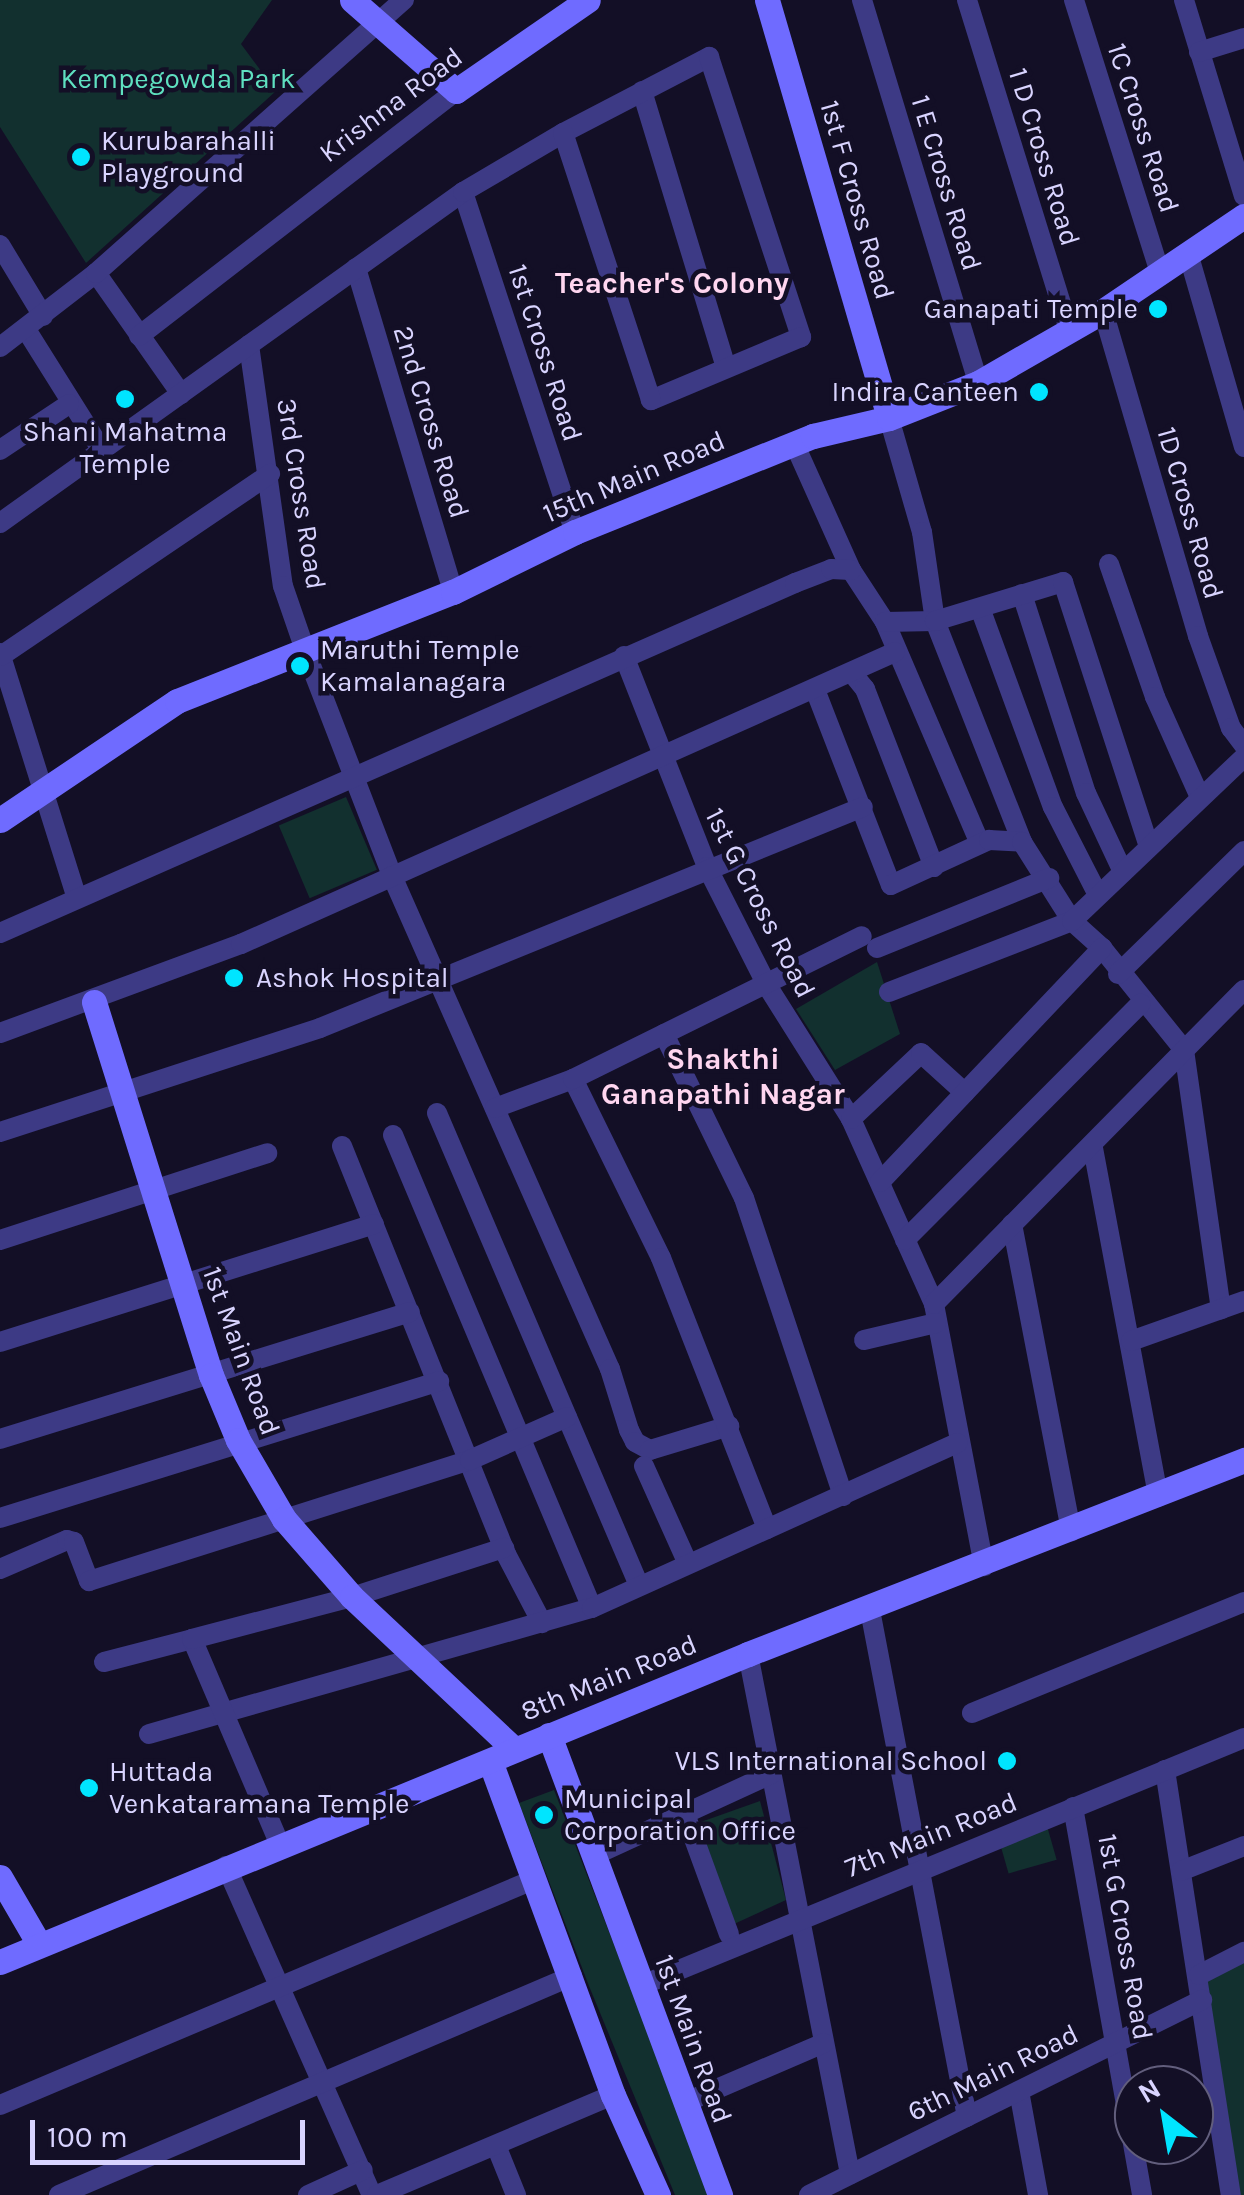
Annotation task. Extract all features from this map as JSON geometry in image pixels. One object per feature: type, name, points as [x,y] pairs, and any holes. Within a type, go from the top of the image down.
[{"type":"street","points":[[352,0],[456,91]]},
{"type":"street","points":[[0,347],[35,324],[96,273],[374,21],[404,0]]},
{"type":"street","name":"Krishna Road","points":[[139,336],[456,91],[588,0]]},
{"type":"street","name":"1st F Cross Road","points":[[767,0],[888,418]]},
{"type":"street","name":"1 E Cross Road","points":[[862,0],[978,382]]},
{"type":"street","name":"1 D Cross Road","points":[[967,0],[1068,330]]},
{"type":"street","name":"1C Cross Road","points":[[1074,0],[1160,272]]},
{"type":"street","points":[[1184,0],[1244,196]]},
{"type":"street","points":[[1199,52],[1244,38]]},
{"type":"street","points":[[0,523],[464,192],[562,133],[709,57],[801,337],[651,400],[562,133]]},
{"type":"street","points":[[642,91],[726,368]]},
{"type":"street","name":"1st Cross Road","points":[[464,192],[574,532]]},
{"type":"street","name":"15th Main Road","points":[[0,820],[177,700],[453,592],[574,532],[794,443],[888,418],[978,382],[1103,310],[1244,216]]},
{"type":"street","points":[[0,245],[70,404],[103,452]]},
{"type":"street","points":[[1188,253],[1244,448]]},
{"type":"street","name":"2nd Cross Road","points":[[356,268],[453,592]]},
{"type":"street","points":[[96,273],[181,394]]},
{"type":"street","name":"1D Cross Road","points":[[1103,310],[1198,636],[1240,732]]},
{"type":"street","name":"3rd Cross Road","points":[[249,345],[283,586],[305,650],[392,876],[610,1369],[634,1442],[650,1450],[729,1426]]},
{"type":"street","points":[[0,450],[70,404]]},
{"type":"street","points":[[888,418],[922,532],[935,621],[1022,842],[1072,922],[1102,948],[1141,1003],[1184,1050],[1221,1310]]},
{"type":"street","points":[[794,443],[851,570],[885,622],[980,844]]},
{"type":"street","points":[[76,896],[0,655],[270,474]]},
{"type":"street","points":[[1109,564],[1155,697],[1200,797]]},
{"type":"street","points":[[0,932],[76,896],[353,780],[624,656],[830,569],[851,570]]},
{"type":"street","points":[[885,622],[935,621],[1063,582],[1149,846]]},
{"type":"street","points":[[1022,594],[1086,793],[1123,872]]},
{"type":"street","points":[[980,608],[1040,776],[1098,895]]},
{"type":"street","points":[[0,1033],[94,1002],[392,876],[816,692],[896,652]]},
{"type":"street","name":"1st G Cross Road","points":[[624,656],[660,760],[707,867],[768,987],[851,1119],[935,1314],[984,1566]]},
{"type":"street","points":[[852,673],[865,690],[934,868]]},
{"type":"street","points":[[816,692],[891,885],[980,844],[1022,842]]},
{"type":"street","points":[[889,992],[1072,922],[1244,757]]},
{"type":"street","points":[[0,1132],[303,1034],[707,867],[864,808]]},
{"type":"street","points":[[1118,974],[1244,852]]},
{"type":"street","points":[[495,1108],[573,1078],[869,942],[1048,878]]},
{"type":"street","points":[[880,1182],[1102,948]]},
{"type":"street","points":[[864,1340],[935,1314],[1012,1224],[1093,1148],[1244,990]]},
{"type":"street","name":"1st Main Road","points":[[94,1002],[211,1375],[238,1440],[284,1519],[352,1598],[514,1749]]},
{"type":"street","points":[[904,1240],[1141,1003]]},
{"type":"street","points":[[664,1034],[744,1198],[843,1496]]},
{"type":"street","points":[[851,1119],[921,1052],[966,1093]]},
{"type":"street","points":[[573,1078],[660,1258],[768,1529]]},
{"type":"street","points":[[438,1113],[638,1583]]},
{"type":"street","points":[[392,1135],[592,1608]]},
{"type":"street","points":[[342,1146],[504,1548],[542,1623]]},
{"type":"street","points":[[1093,1148],[1158,1497]]},
{"type":"street","points":[[0,1240],[267,1153]]},
{"type":"street","points":[[0,1342],[374,1224]]},
{"type":"street","points":[[1012,1224],[1071,1531]]},
{"type":"street","points":[[1131,1341],[1244,1301]]},
{"type":"street","points":[[0,1439],[410,1312]]},
{"type":"street","points":[[0,1518],[238,1440],[439,1381]]},
{"type":"street","points":[[0,1569],[67,1540],[74,1542],[89,1580],[470,1460],[567,1418]]},
{"type":"street","points":[[150,1734],[418,1662],[592,1608],[638,1583],[958,1444]]},
{"type":"street","name":"8th Main Road","points":[[0,1962],[748,1654],[984,1566],[1244,1460]]},
{"type":"street","points":[[644,1466],[688,1564]]},
{"type":"street","points":[[104,1662],[352,1598],[504,1548]]},
{"type":"street","points":[[972,1713],[1244,1602]]},
{"type":"street","points":[[870,1610],[923,1868],[967,2116]]},
{"type":"street","points":[[192,1639],[220,1716],[280,1844]]},
{"type":"street","points":[[748,1654],[850,2174]]},
{"type":"street","name":"1st Main Road","points":[[549,1735],[720,2195]]},
{"type":"street","name":"7th Main Road","points":[[640,1986],[1244,1738]]},
{"type":"street","points":[[490,1760],[613,2095],[658,2195]]},
{"type":"street","points":[[1166,1770],[1231,2195]]},
{"type":"street","points":[[595,1855],[771,1774]]},
{"type":"street","name":"1st G Cross Road","points":[[1073,1808],[1142,2195]]},
{"type":"street","points":[[685,1814],[729,1934]]},
{"type":"street","points":[[1181,1870],[1244,1846]]},
{"type":"street","points":[[226,1866],[282,1981],[374,2195],[497,2148],[613,2095]]},
{"type":"street","points":[[0,1877],[38,1944]]},
{"type":"street","points":[[0,2105],[282,1981],[535,1878]]},
{"type":"street","points":[[1199,1975],[1244,1952]]},
{"type":"street","points":[[59,2195],[323,2078],[572,1976]]},
{"type":"street","name":"6th Main Road","points":[[809,2195],[1202,2000]]},
{"type":"street","points":[[684,2103],[824,2043]]},
{"type":"street","points":[[1019,2090],[1038,2195]]},
{"type":"street","points":[[497,2148],[516,2195]]},
{"type":"street","points":[[308,2195],[363,2170]]},
{"type":"green space","name":"Kempegowda Park","points":[[0,0],[272,0],[241,44],[276,91],[86,263],[0,127]]},
{"type":"green space","points":[[346,797],[377,870],[310,898],[279,826]]},
{"type":"green space","points":[[877,962],[900,1034],[835,1070],[796,1009]]},
{"type":"green space","points":[[554,1790],[711,2195],[675,2195],[589,1986],[519,1803]]},
{"type":"green space","points":[[760,1801],[786,1900],[734,1924],[698,1823]]},
{"type":"green space","points":[[1047,1826],[1057,1860],[1009,1873],[999,1840]]},
{"type":"green space","points":[[1244,1952],[1244,2195],[1239,2195],[1204,1969]]},
{"type":"place","name":"Kurubarahalli Playground","points":[[81,157]]},
{"type":"place","name":"Ganapati Temple","points":[[1158,309]]},
{"type":"place","name":"Indira Canteen","points":[[1039,392]]},
{"type":"place","name":"Shani Mahatma Temple","points":[[125,399]]},
{"type":"place","name":"Maruthi Temple Kamalanagara","points":[[300,666]]},
{"type":"place","name":"Ashok Hospital","points":[[234,978]]},
{"type":"place","name":"VLS International School","points":[[1007,1761]]},
{"type":"place","name":"Huttada Venkataramana Temple","points":[[89,1788]]},
{"type":"place","name":"Municipal Corporation Office","points":[[544,1815]]},
{"type":"district","name":"Teacher's Colony","points":[[672,283]]},
{"type":"district","name":"Shakthi Ganapathi Nagar","points":[[723,1076]]}]
